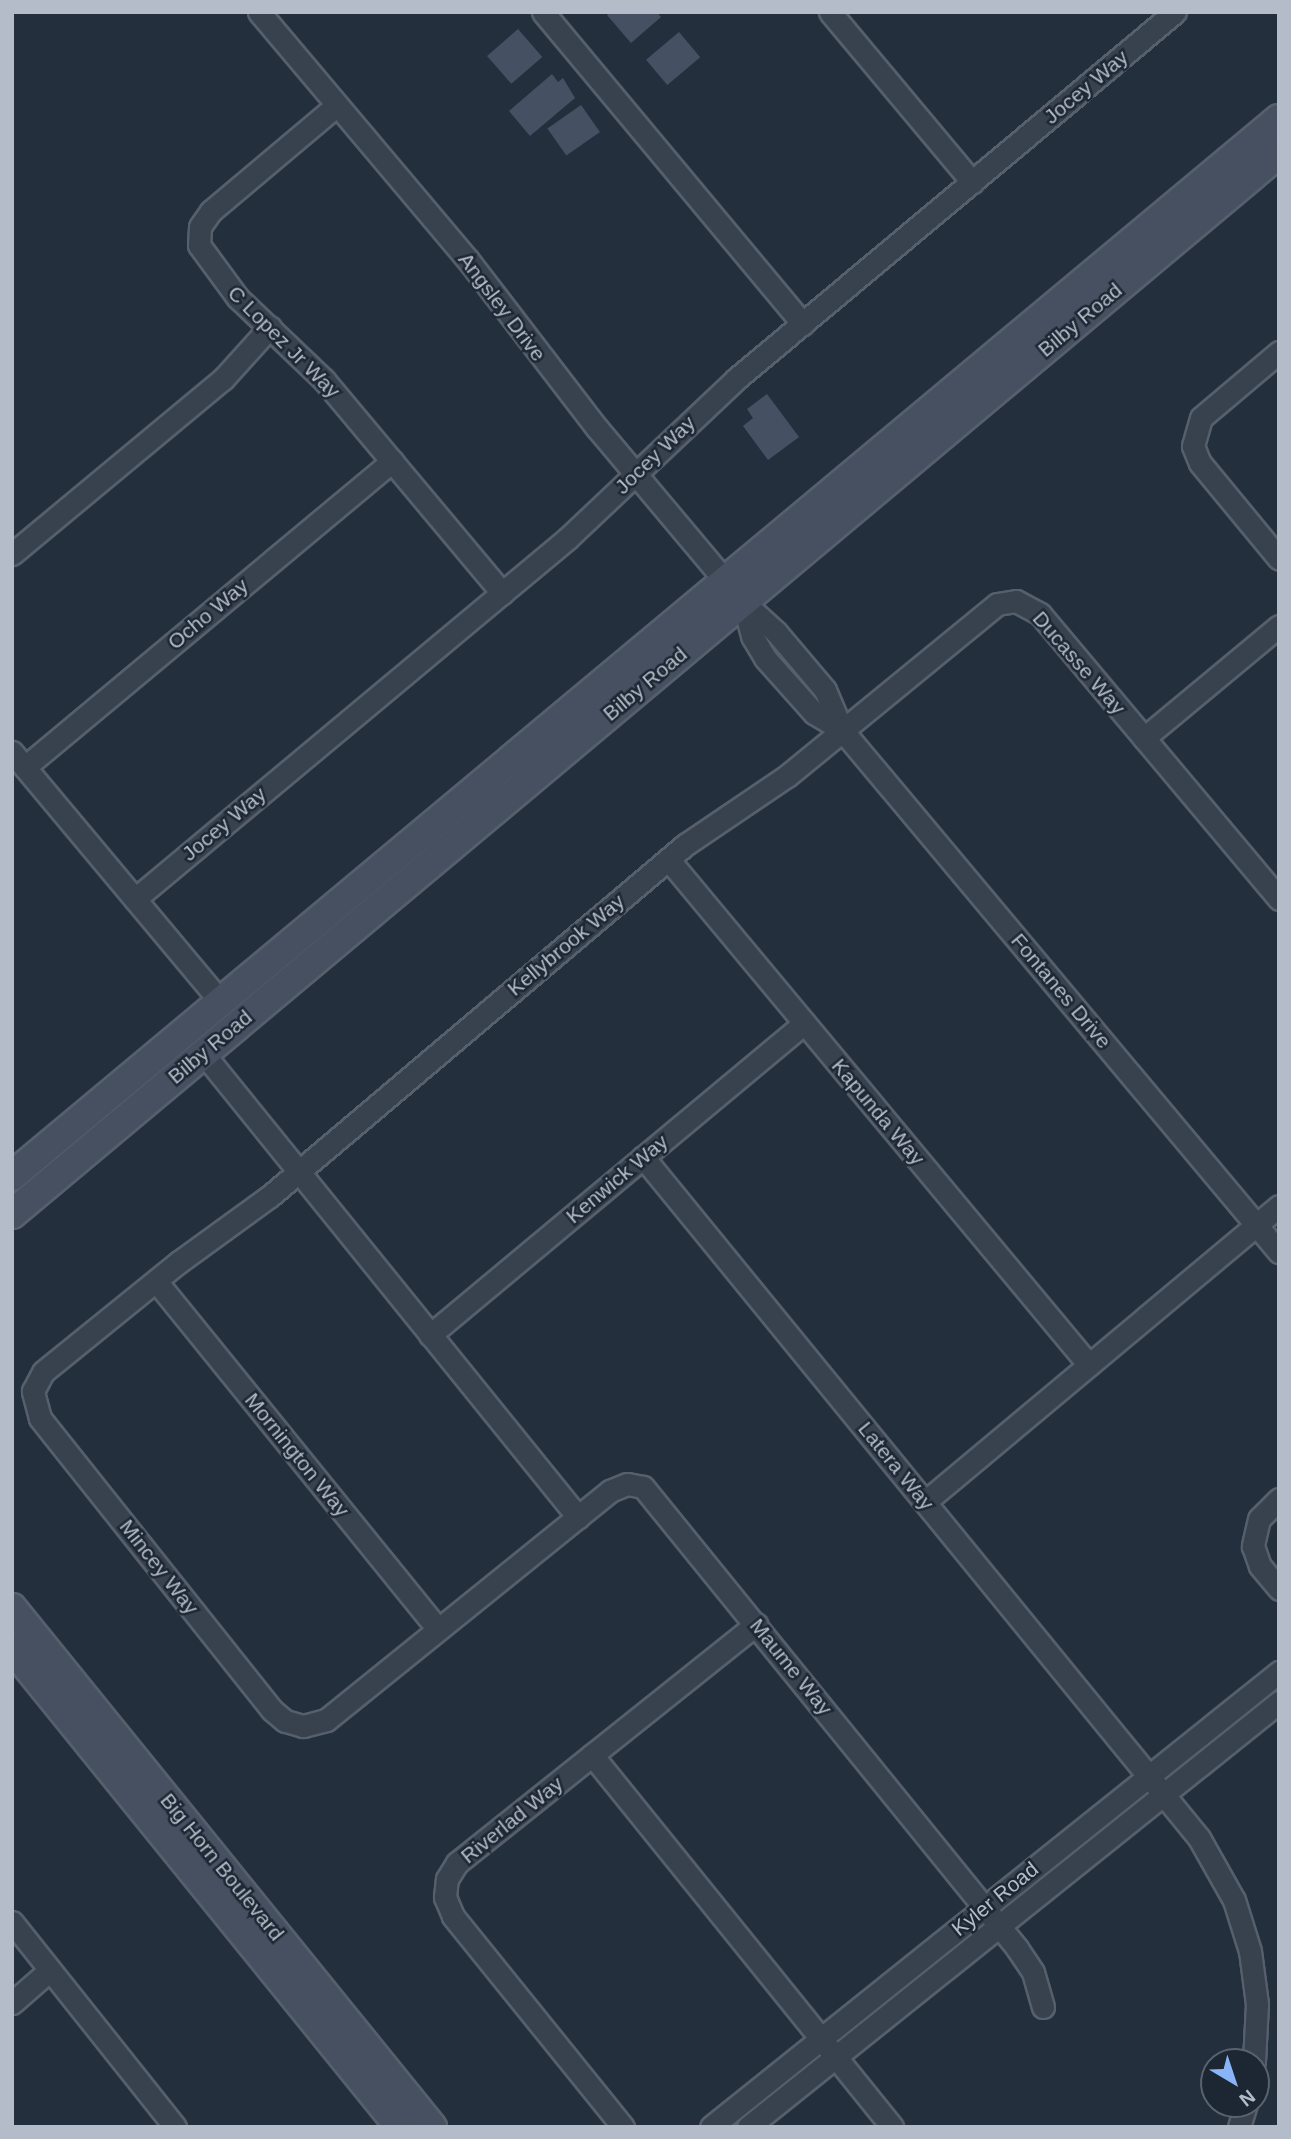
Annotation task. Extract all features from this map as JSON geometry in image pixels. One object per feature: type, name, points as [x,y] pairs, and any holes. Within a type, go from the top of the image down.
[{"type":"main road","name":"Bilby Road","points":[[12,1176],[1279,118]]},
{"type":"main road","name":"Bilby Road","points":[[12,1214],[1279,153]]},
{"type":"main road","name":"Big Horn Boulevard","points":[[12,1608],[432,2127]]},
{"type":"main road","name":"Big Horn Boulevard","points":[[12,1648],[400,2127]]},
{"type":"street","name":"Angsley Drive","points":[[259,12],[468,260],[635,474],[743,603]]},
{"type":"street","points":[[543,12],[803,324]]},
{"type":"street","points":[[830,12],[972,182]]},
{"type":"street","name":"Jocey Way","points":[[135,899],[502,593],[803,324],[1175,12]]},
{"type":"street","name":"C Lopez Jr Way","points":[[337,105],[211,211],[200,227],[199,245],[206,260],[270,327],[311,364],[502,593]]},
{"type":"street","points":[[12,554],[223,379],[270,327]]},
{"type":"street","points":[[1279,352],[1201,418],[1193,446],[1200,463],[1279,559]]},
{"type":"street","name":"Ocho Way","points":[[19,759],[392,461]]},
{"type":"street","name":"Ducasse Way","points":[[842,730],[989,607],[1016,601],[1040,614],[1279,899]]},
{"type":"street","name":"Fontanes Drive","points":[[743,603],[776,632],[825,690],[842,730],[1279,1252]]},
{"type":"street","points":[[1144,738],[1279,626]]},
{"type":"street","name":"Kellybrook Way","points":[[299,1171],[668,859],[777,783],[842,730]]},
{"type":"street","points":[[19,759],[221,1002]]},
{"type":"street","name":"Kapunda Way","points":[[668,859],[1089,1365]]},
{"type":"street","name":"Kenwick Way","points":[[430,1335],[804,1023]]},
{"type":"street","points":[[203,1053],[578,1517]]},
{"type":"street","name":"Latera Way","points":[[643,1157],[1164,1794],[1212,1857],[1243,1925],[1257,2004],[1255,2048]]},
{"type":"street","name":"Mincey Way","points":[[299,1171],[43,1372],[33,1400],[40,1418],[272,1710],[294,1725],[326,1720],[578,1517]]},
{"type":"street","points":[[925,1502],[1279,1206]]},
{"type":"street","name":"Mornington Way","points":[[156,1281],[438,1629]]},
{"type":"street","name":"Maume Way","points":[[578,1517],[618,1486],[643,1487],[1000,1926],[1033,1972],[1043,2007]]},
{"type":"street","points":[[1279,1499],[1259,1518],[1253,1546],[1260,1566],[1279,1589]]},
{"type":"street","name":"Riverlad Way","points":[[623,2127],[453,1916],[445,1898],[447,1879],[457,1863],[756,1624]]},
{"type":"street","name":"Kyler Road","points":[[711,2127],[1279,1672]]},
{"type":"street","name":"Kyler Road","points":[[748,2127],[1279,1702]]},
{"type":"street","points":[[592,1755],[892,2127]]},
{"type":"street","points":[[12,1923],[175,2127]]},
{"type":"street","points":[[12,2003],[50,1970]]},
{"type":"building","points":[[611,12],[657,12],[661,17],[631,43],[607,15]]},
{"type":"building","points":[[518,29],[542,57],[511,84],[487,56]]},
{"type":"building","points":[[679,32],[700,57],[667,85],[646,60]]},
{"type":"building","points":[[552,74],[558,82],[563,78],[575,98],[530,136],[509,111]]},
{"type":"building","points":[[581,105],[600,132],[566,156],[547,129]]},
{"type":"building","points":[[767,394],[799,437],[768,460],[743,426],[753,418],[747,409]]}]
